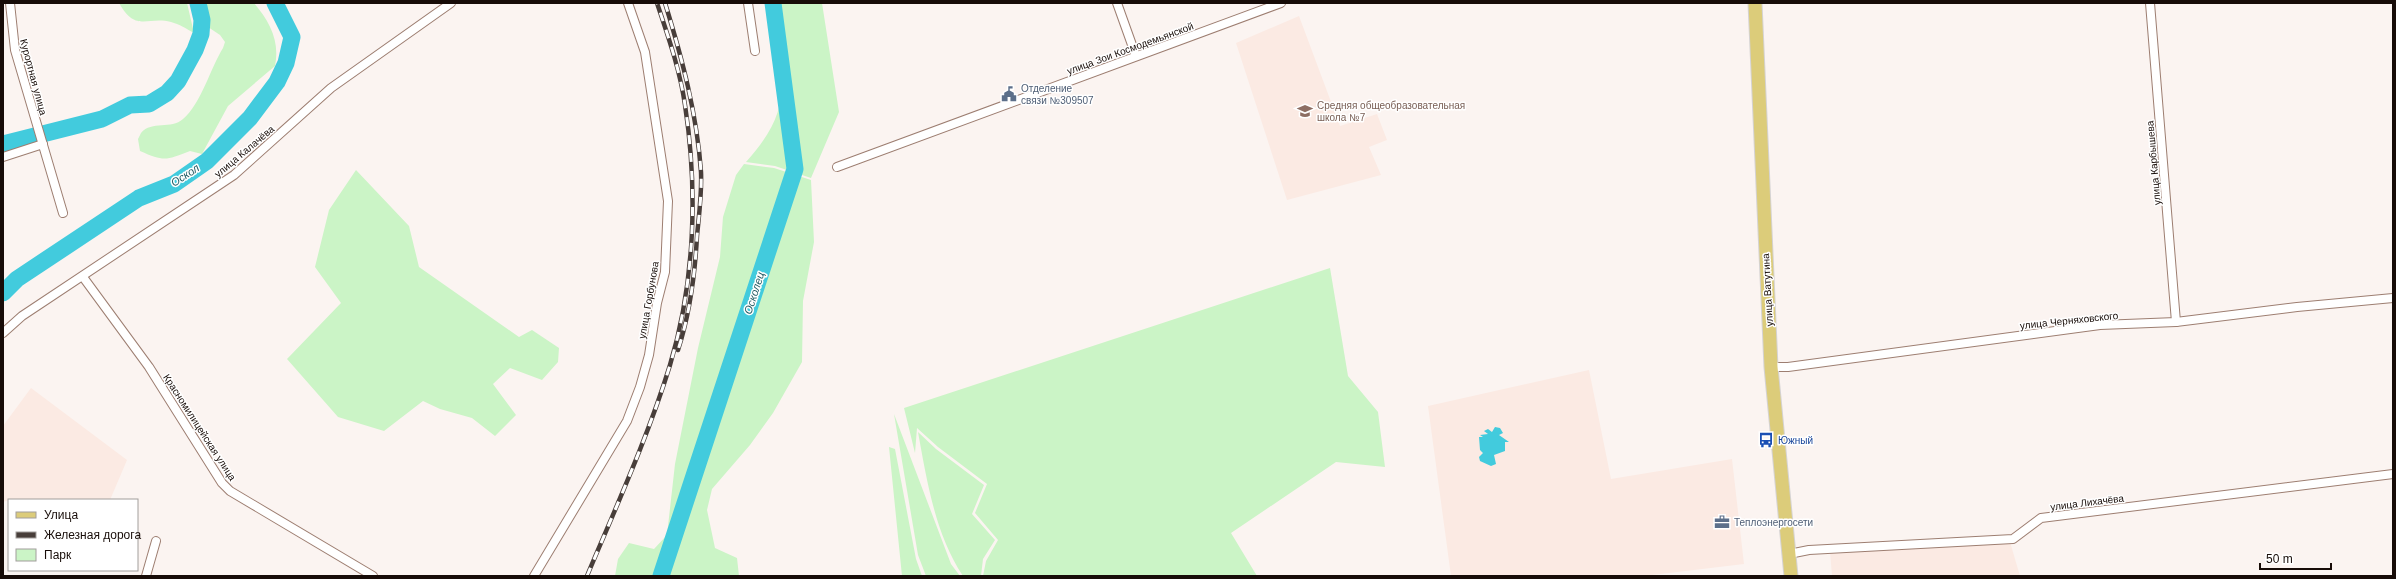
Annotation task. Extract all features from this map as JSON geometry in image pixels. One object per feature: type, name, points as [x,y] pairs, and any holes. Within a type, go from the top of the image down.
[{"type":"main road","name":"улица Ватутина","points":[[1755,3],[1771,367],[1790,576]]},
{"type":"street","name":"Курортная улица","points":[[10,3],[15,50],[63,213]]},
{"type":"street","name":"улица Калачёва","points":[[3,333],[22,316],[83,277],[234,175],[331,88],[452,3]]},
{"type":"street","name":"улица Горбунова","points":[[534,576],[627,421],[640,387],[647,362],[657,303],[665,272],[668,201],[645,52],[628,3]]},
{"type":"street","points":[[748,3],[755,51]]},
{"type":"street","points":[[1117,3],[1136,56]]},
{"type":"street","name":"улица Зои Космодемьянской","points":[[837,167],[1281,3]]},
{"type":"street","name":"улица Карбышева","points":[[2150,3],[2176,322]]},
{"type":"street","points":[[3,157],[41,138]]},
{"type":"street","name":"Красномилицейская улица","points":[[83,277],[150,367],[222,482],[230,491],[373,576]]},
{"type":"street","name":"улица Черняховского","points":[[1771,367],[1796,366],[2100,325],[2176,322],[2297,307],[2393,298]]},
{"type":"street","name":"улица Лихачёва","points":[[1789,554],[1809,550],[2013,539],[2041,518],[2393,474]]},
{"type":"street","points":[[146,576],[156,541]]},
{"type":"shaded area","points":[[1299,16],[1340,126],[1377,114],[1387,140],[1369,147],[1381,175],[1287,200],[1236,43]]},
{"type":"shaded area","points":[[1589,370],[1611,479],[1732,459],[1744,564],[1644,576],[1451,576],[1428,406]]},
{"type":"shaded area","points":[[31,388],[127,460],[110,499],[8,499],[3,502],[3,426]]},
{"type":"shaded area","points":[[2010,542],[2020,576],[1832,576],[1830,551]]},
{"type":"green space","points":[[119,3],[187,3],[194,33],[171,22],[137,21],[125,12]]},
{"type":"green space","points":[[202,3],[254,3],[265,17],[275,40],[275,66],[228,106],[202,154],[190,151],[170,158],[155,157],[140,151],[138,139],[141,133],[145,129],[151,127],[173,124],[183,119],[200,95],[225,42],[220,35],[208,27]]},
{"type":"green space","points":[[769,3],[822,3],[839,112],[811,178],[775,166],[746,162],[763,141],[774,122],[780,104],[782,87],[781,69]]},
{"type":"green space","points":[[744,164],[774,168],[811,180],[814,242],[803,301],[802,362],[773,413],[750,445],[712,489],[707,510],[715,548],[737,558],[739,576],[615,576],[618,559],[629,543],[654,549],[667,535],[675,464],[698,348],[720,257],[723,217],[736,175]]},
{"type":"green space","points":[[356,170],[409,226],[419,267],[519,337],[532,330],[559,348],[558,362],[542,380],[510,368],[493,384],[516,415],[495,436],[472,418],[440,409],[423,401],[384,431],[338,417],[287,359],[341,303],[315,267],[329,210]]},
{"type":"green space","points":[[1330,268],[1348,376],[1378,412],[1385,467],[1336,462],[1231,533],[1257,576],[983,576],[986,561],[998,540],[975,513],[987,484],[938,447],[917,428],[915,453],[904,408]]},
{"type":"green space","points":[[894,414],[951,564],[960,576],[926,576],[918,555]]},
{"type":"green space","points":[[918,432],[936,449],[984,485],[972,514],[995,540],[983,559],[981,576],[963,576],[945,543],[933,507]]},
{"type":"green space","points":[[889,447],[895,449],[916,559],[922,576],[902,576]]},
{"type":"water","points":[[1495,427],[1500,428],[1503,433],[1499,435],[1509,442],[1505,442],[1505,451],[1494,455],[1496,464],[1491,466],[1480,461],[1479,457],[1483,453],[1480,450],[1479,437],[1483,437],[1480,435],[1488,434],[1484,431],[1488,429],[1492,432]]},
{"type":"waterway","points":[[3,144],[102,119],[130,105],[149,104],[167,93],[178,81],[195,50],[201,34],[202,20],[198,3]]},
{"type":"waterway","name":"Оскол","points":[[3,293],[17,279],[139,198],[174,184],[207,161],[250,118],[277,82],[286,63],[292,37],[275,3]]},
{"type":"waterway","name":"Осколец","points":[[661,576],[795,169],[773,3]]},
{"type":"railway","points":[[587,576],[652,419],[670,365],[685,301],[689,269],[693,203],[689,137],[680,79],[657,3]]},
{"type":"railway","points":[[665,3],[688,86],[696,129],[701,172],[700,204],[693,279],[689,308],[678,350]]},
{"type":"place","name":"Отделение связи №309507","points":[[1009,94]]},
{"type":"place","name":"Средняя общеобразовательная школа №7","points":[[1305,111]]},
{"type":"place","name":"Южный","points":[[1766,440]]},
{"type":"place","name":"Теплоэнергосети","points":[[1722,522]]}]
